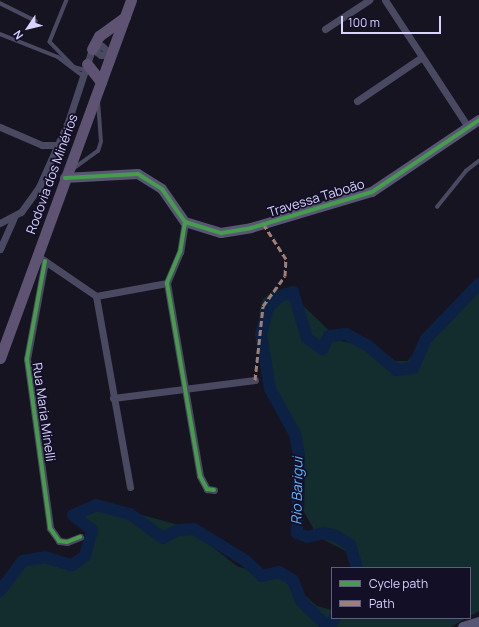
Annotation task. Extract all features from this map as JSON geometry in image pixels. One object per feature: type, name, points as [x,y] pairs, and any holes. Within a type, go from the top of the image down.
[{"type":"main road","name":"Rodovia dos Minérios","points":[[0,358],[41,258],[66,176],[102,82],[131,0]]},
{"type":"main road","points":[[92,49],[99,36],[125,17]]},
{"type":"main road","points":[[85,70],[102,82]]},
{"type":"street","points":[[325,29],[369,0]]},
{"type":"street","points":[[385,0],[468,127]]},
{"type":"street","points":[[0,248],[14,218],[33,198],[58,145],[92,49],[102,46],[111,55]]},
{"type":"street","points":[[357,101],[422,57]]},
{"type":"street","name":"Travessa Taboão","points":[[185,222],[221,233],[251,228],[351,200],[372,192],[479,120]]},
{"type":"street","points":[[0,127],[42,145],[58,145]]},
{"type":"street","points":[[66,176],[138,174],[162,189],[185,222],[180,252],[167,283],[200,476],[207,489],[214,490]]},
{"type":"street","points":[[0,223],[14,218]]},
{"type":"street","points":[[41,258],[96,296],[167,283]]},
{"type":"street","name":"Rua Maria Minelli","points":[[41,258],[27,359],[50,528],[59,541],[67,542],[80,537]]},
{"type":"street","points":[[96,296],[120,442],[130,487]]},
{"type":"street","points":[[113,398],[255,380]]},
{"type":"street","points":[[463,627],[479,622]]},
{"type":"lane","points":[[67,0],[50,42],[74,66],[85,70]]},
{"type":"lane","points":[[0,2],[36,21]]},
{"type":"lane","points":[[0,34],[58,58],[70,70],[85,70]]},
{"type":"lane","points":[[66,176],[98,151],[101,142],[97,94]]},
{"type":"lane","points":[[437,207],[466,170],[479,161]]},
{"type":"green space","points":[[479,278],[479,611],[471,615],[471,567],[351,567],[353,561],[344,550],[318,537],[304,512],[305,472],[295,429],[264,367],[264,337],[259,313],[263,299],[274,290],[288,291],[340,341],[377,347],[394,361],[408,361],[437,319]]},
{"type":"green space","points":[[108,506],[187,527],[238,567],[283,576],[317,606],[331,610],[331,619],[464,619],[451,627],[0,627],[0,589],[23,562],[36,554],[64,563],[83,552],[90,542],[79,516]]},
{"type":"waterway","name":"Rio Barigui","points":[[357,567],[350,545],[336,536],[324,533],[307,537],[297,533],[299,456],[295,434],[270,389],[261,334],[268,307],[280,296],[293,292],[307,338],[322,349],[329,336],[346,334],[367,345],[397,370],[413,368],[426,339],[479,284]]},
{"type":"waterway","name":"Rio Barigui","points":[[0,591],[23,561],[45,557],[72,565],[85,556],[92,530],[73,515],[96,505],[130,514],[163,538],[178,530],[194,529],[246,561],[262,576],[279,572],[293,580],[301,601],[328,627],[334,619]]},
{"type":"marked path","points":[[255,380],[263,306],[285,276],[286,259],[264,225]]},
{"type":"cycle path","points":[[65,178],[138,174],[162,189],[185,222],[221,233],[251,228],[372,192],[479,120]]},
{"type":"cycle path","points":[[185,222],[180,252],[167,283],[200,476],[207,489],[214,490]]},
{"type":"cycle path","points":[[45,261],[27,359],[50,528],[59,541],[67,542],[80,537]]}]
